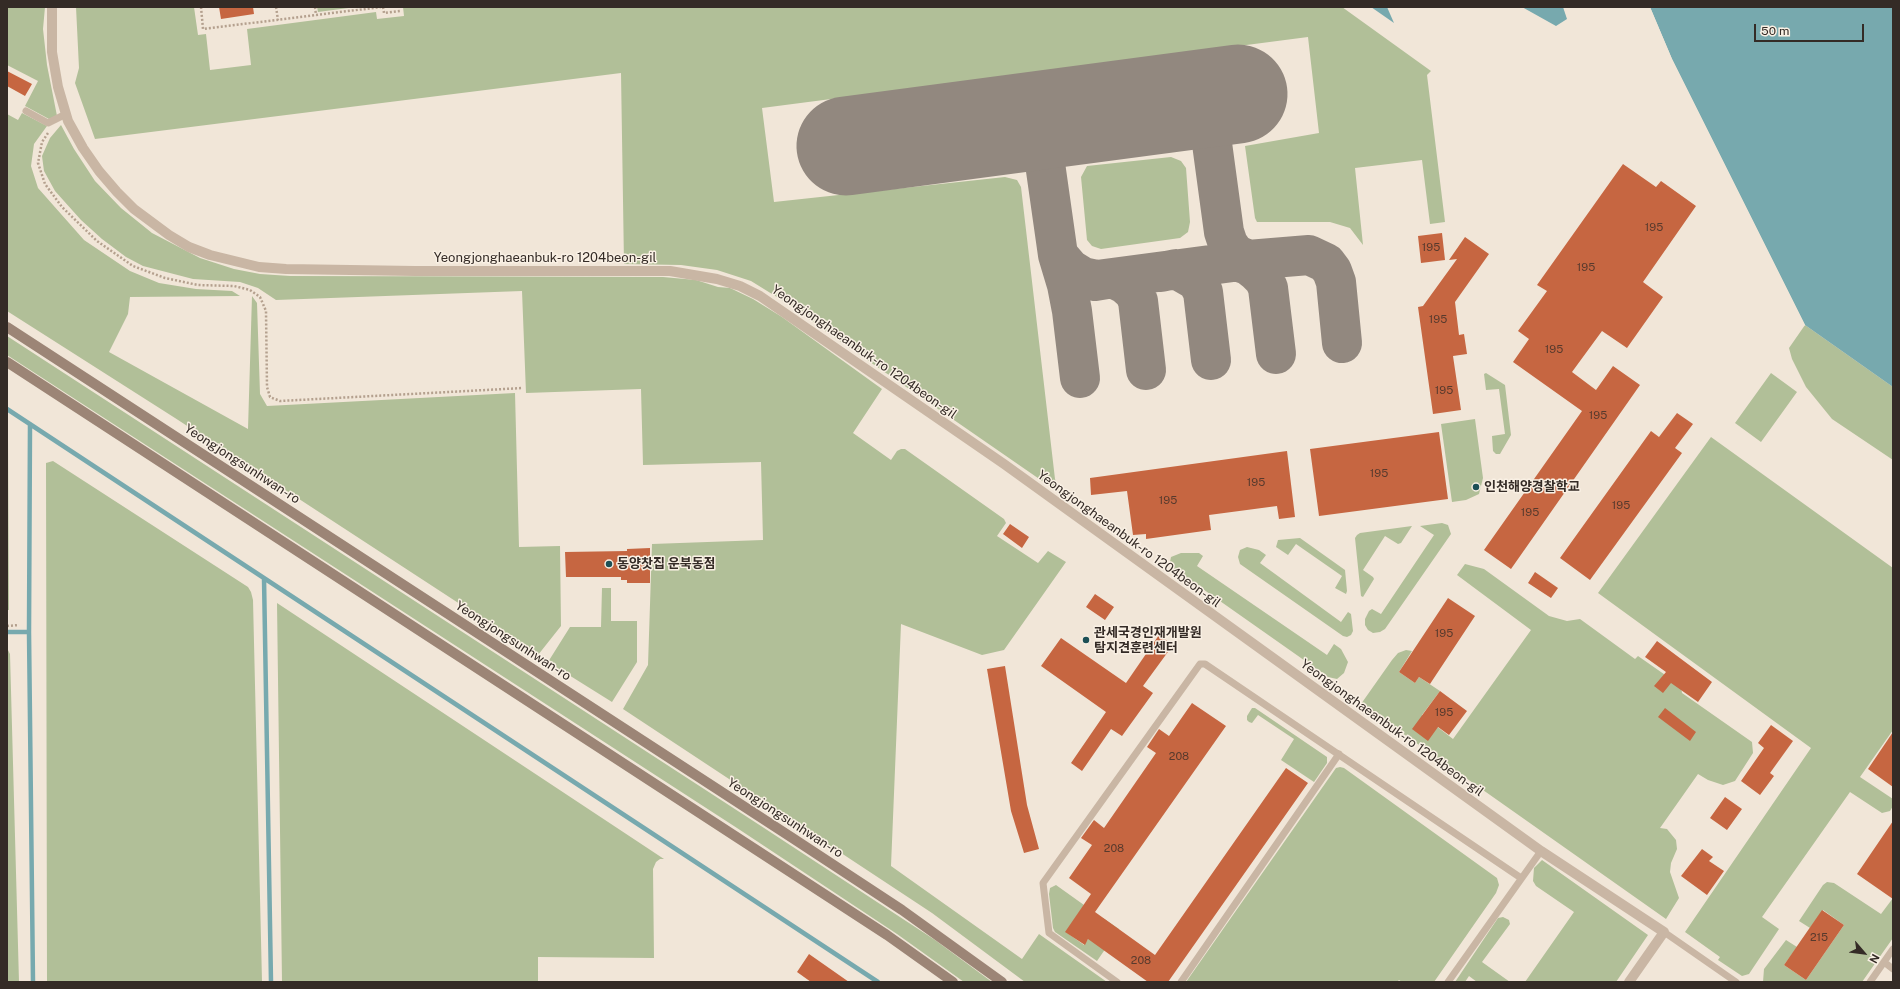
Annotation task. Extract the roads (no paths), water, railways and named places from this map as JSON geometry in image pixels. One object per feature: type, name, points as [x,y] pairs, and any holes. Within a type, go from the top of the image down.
[{"type":"main road","name":"Yeongjongsunhwan-ro","points":[[7,327],[807,847],[902,910],[1002,982]]},
{"type":"main road","points":[[7,362],[874,926],[953,982]]},
{"type":"street","name":"Yeongjonghaeanbuk-ro 1204beon-gil","points":[[52,7],[52,52],[58,87],[66,114],[83,148],[99,171],[134,209],[169,235],[189,247],[235,262],[259,267],[286,269],[670,271],[703,276],[740,286],[779,308],[1004,464],[1540,850],[1664,932]]},
{"type":"street","points":[[1629,982],[1664,932]]},
{"type":"lane","points":[[26,111],[48,123],[66,114]]},
{"type":"lane","points":[[1117,982],[1049,934],[1043,883],[1200,664],[1205,664],[1521,878]]},
{"type":"lane","points":[[1181,982],[1338,754]]},
{"type":"lane","points":[[1448,982],[1540,850]]},
{"type":"lane","points":[[1664,932],[1736,982]]},
{"type":"lane","points":[[1870,982],[1893,949]]},
{"type":"lane","points":[[1884,962],[1893,969]]},
{"type":"water","points":[[1371,7],[1387,7],[1394,23]]},
{"type":"water","points":[[1522,7],[1563,7],[1567,19],[1556,26]]},
{"type":"water","points":[[1650,7],[1893,7],[1893,387],[1805,325],[1672,59]]},
{"type":"waterway","points":[[7,409],[878,982]]},
{"type":"waterway","points":[[30,424],[29,632],[33,982]]},
{"type":"waterway","points":[[264,578],[271,982]]},
{"type":"waterway","points":[[7,632],[29,632]]},
{"type":"place","name":"인천해양경찰학교","points":[[1476,487]]},
{"type":"place","name":"동양찻집 운북동점","points":[[609,564]]},
{"type":"place","name":"관세국경인재개발원 탐지견훈련센터","points":[[1086,640]]}]
